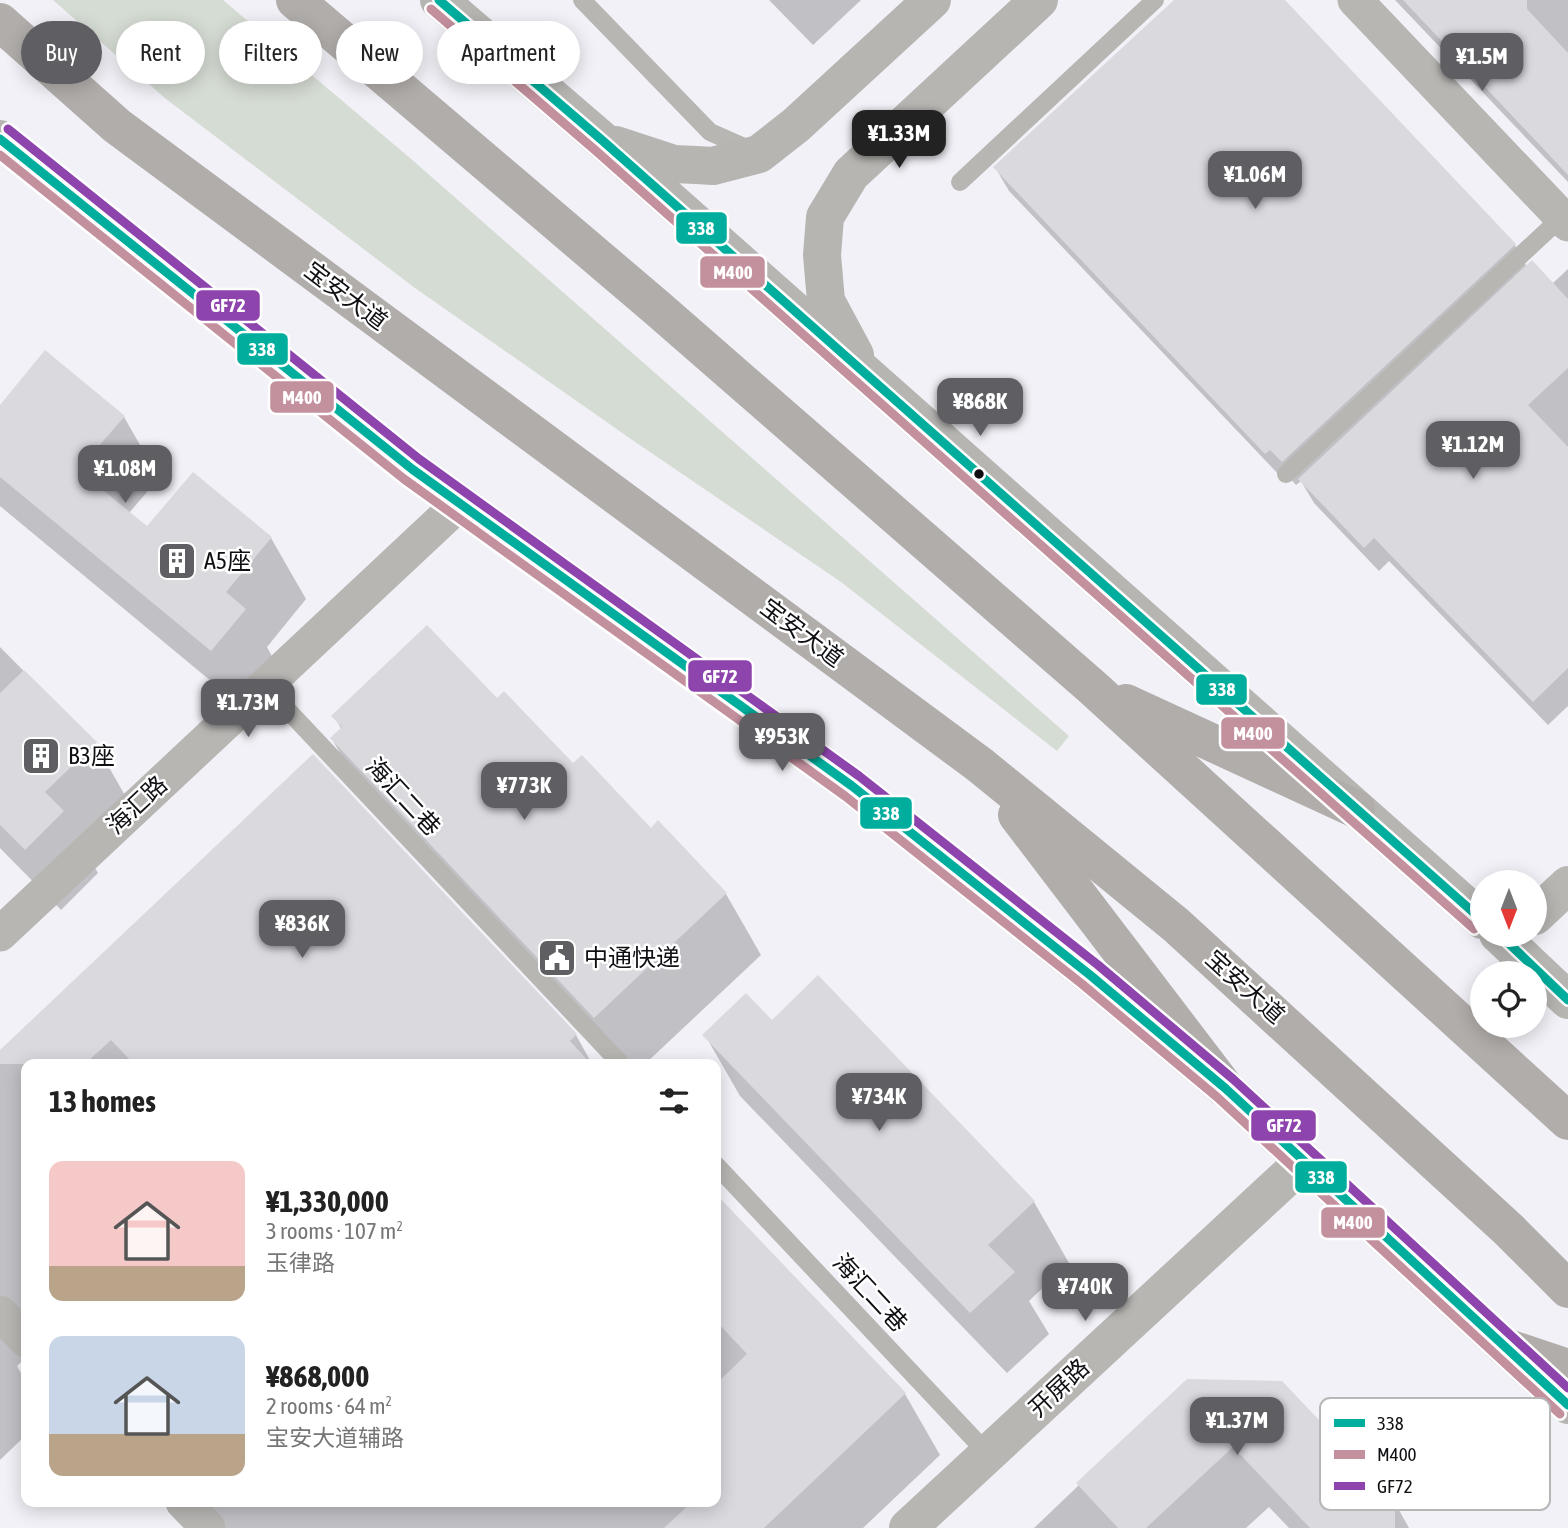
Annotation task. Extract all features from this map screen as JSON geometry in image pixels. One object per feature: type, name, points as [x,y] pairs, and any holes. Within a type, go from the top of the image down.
[{"type":"main road","points":[[295,0],[667,316],[1092,687],[1568,1121]]},
{"type":"main road","points":[[439,0],[603,141],[865,376],[1470,907]]},
{"type":"main road","points":[[603,141],[674,164],[713,166],[759,154],[796,125],[932,0]]},
{"type":"main road","points":[[865,376],[826,301],[822,255],[825,216],[851,174],[1039,0]]},
{"type":"main road","name":"宝安大道","points":[[0,22],[117,126],[980,765],[1176,925],[1509,1230],[1568,1289]]},
{"type":"main road","points":[[0,139],[401,461],[852,786],[1090,975],[1225,1088],[1568,1405]]},
{"type":"main road","points":[[1092,687],[1356,809]]},
{"type":"main road","points":[[980,765],[1225,1088]]},
{"type":"main road","points":[[1514,947],[1568,1000]]},
{"type":"main road","points":[[1505,1347],[1568,1368]]},
{"type":"street","points":[[1355,0],[1566,217]]},
{"type":"street","name":"海汇路","points":[[0,934],[458,504]]},
{"type":"street","points":[[1547,905],[1568,885]]},
{"type":"street","name":"开屏路","points":[[908,1528],[1303,1162]]},
{"type":"street","points":[[0,1312],[21,1335]]},
{"type":"street","points":[[188,1507],[208,1528]]},
{"type":"lane","points":[[582,0],[710,132],[759,154]]},
{"type":"lane","points":[[960,182],[1155,0]]},
{"type":"lane","points":[[1286,474],[1566,217]]},
{"type":"lane","name":"海汇二巷","points":[[264,685],[616,1059]]},
{"type":"lane","name":"海汇二巷","points":[[721,1170],[988,1454]]},
{"type":"shaded area","points":[[53,0],[223,0],[248,21],[219,21],[219,84],[322,84],[1069,736],[1057,751],[841,582],[415,288],[166,99],[149,84],[205,84],[205,21],[116,21],[116,55],[102,43],[102,21],[77,21]]},
{"type":"building","points":[[1174,0],[1285,0],[1516,244],[1282,462],[1270,450],[1265,454],[993,167]]},
{"type":"building","points":[[1403,0],[1527,0],[1527,9],[1568,53],[1568,175]]},
{"type":"building","points":[[1532,260],[1568,299],[1568,368],[1528,405],[1568,447],[1568,668],[1533,702],[1374,538],[1364,548],[1298,479]]},
{"type":"building","points":[[45,350],[125,416],[78,470],[147,526],[193,472],[272,537],[226,592],[246,609],[211,651],[0,477],[0,405]]},
{"type":"building","points":[[427,625],[497,698],[504,691],[573,763],[582,755],[651,828],[658,820],[727,893],[594,1018],[330,738],[342,727],[331,716]]},
{"type":"building","name":"B3座","points":[[24,670],[97,742],[45,792],[64,811],[25,850],[0,825],[0,693]]},
{"type":"building","points":[[313,754],[577,1034],[570,1041],[586,1059],[129,1059],[111,1040],[90,1059],[21,1059],[21,1064],[0,1064],[0,1050]]},
{"type":"building","points":[[818,975],[1035,1201],[988,1245],[1015,1272],[970,1313],[702,1035],[746,993],[772,1020]]},
{"type":"building","points":[[721,1199],[906,1393],[764,1528],[664,1528],[687,1507],[721,1507],[721,1379],[747,1354],[721,1326]]},
{"type":"building","points":[[1187,1379],[1282,1381],[1320,1421],[1320,1510],[1395,1510],[1395,1528],[1310,1528],[1233,1447],[1146,1528],[1118,1528],[1076,1483]]},
{"type":"transit line","name":"338","points":[[439,0],[603,141],[1470,909]]},
{"type":"transit line","name":"M400","points":[[431,9],[595,150],[1470,925]]},
{"type":"transit line","name":"GF72","points":[[8,129],[419,459],[859,776],[1098,965],[1233,1079],[1568,1388]]},
{"type":"transit line","name":"338","points":[[0,139],[412,469],[852,786],[1090,975],[1225,1088],[1568,1405]]},
{"type":"transit line","name":"M400","points":[[0,155],[404,479],[845,796],[1082,984],[1217,1097],[1543,1398]]},
{"type":"transit line","name":"338","points":[[1513,947],[1568,1000]]},
{"type":"transit line","name":"M400","points":[[1550,1405],[1560,1414]]},
{"type":"place","name":"A5座","points":[[177,561]]},
{"type":"place","name":"B3座","points":[[41,756]]},
{"type":"place","name":"中通快递","points":[[557,958]]}]
